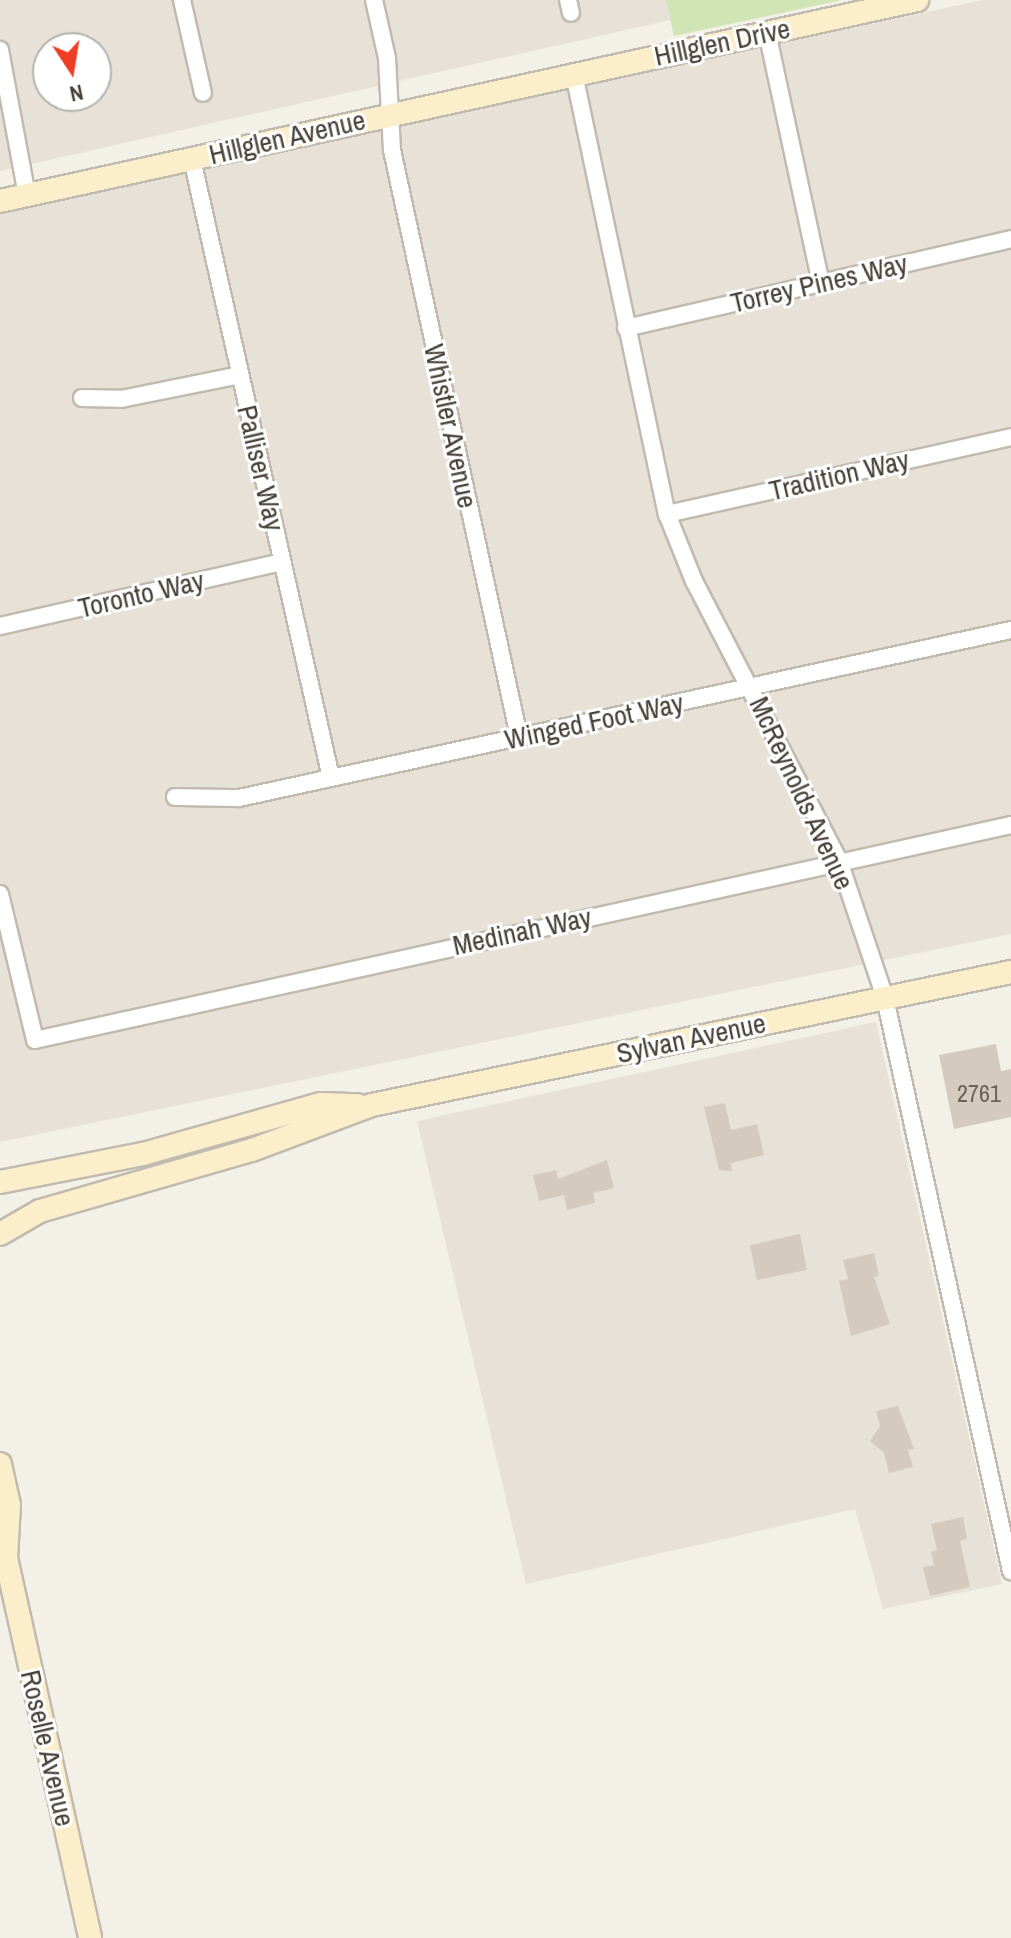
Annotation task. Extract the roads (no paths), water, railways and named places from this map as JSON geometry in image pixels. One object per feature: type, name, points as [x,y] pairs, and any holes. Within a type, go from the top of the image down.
[{"type":"main road","name":"Hillglen Drive","points":[[574,74],[917,0]]},
{"type":"main road","name":"Hillglen Avenue","points":[[0,201],[574,74]]},
{"type":"main road","name":"Sylvan Avenue","points":[[0,1234],[40,1211],[252,1150],[372,1105],[1011,972]]},
{"type":"main road","name":"Sylvan Avenue","points":[[0,1182],[143,1154],[321,1104],[372,1105]]},
{"type":"main road","name":"Roselle Avenue","points":[[0,1464],[9,1505],[3,1553],[90,1938]]},
{"type":"street","points":[[182,0],[203,93]]},
{"type":"street","name":"Whistler Avenue","points":[[374,0],[392,114],[392,150],[519,737]]},
{"type":"street","points":[[767,32],[821,283]]},
{"type":"street","points":[[0,50],[27,195]]},
{"type":"street","name":"McReynolds Avenue","points":[[574,74],[667,514],[694,581],[839,861],[885,998],[1005,1513],[1011,1571]]},
{"type":"street","name":"Palliser Way","points":[[192,159],[331,778]]},
{"type":"street","name":"Torrey Pines Way","points":[[626,328],[1011,239]]},
{"type":"street","points":[[82,398],[121,399],[240,375]]},
{"type":"street","name":"Tradition Way","points":[[667,514],[1011,437]]},
{"type":"street","name":"Toronto Way","points":[[0,626],[282,562]]},
{"type":"street","name":"Winged Foot Way","points":[[175,797],[239,798],[1011,630]]},
{"type":"street","name":"Medinah Way","points":[[0,894],[35,1040],[1011,825]]}]
